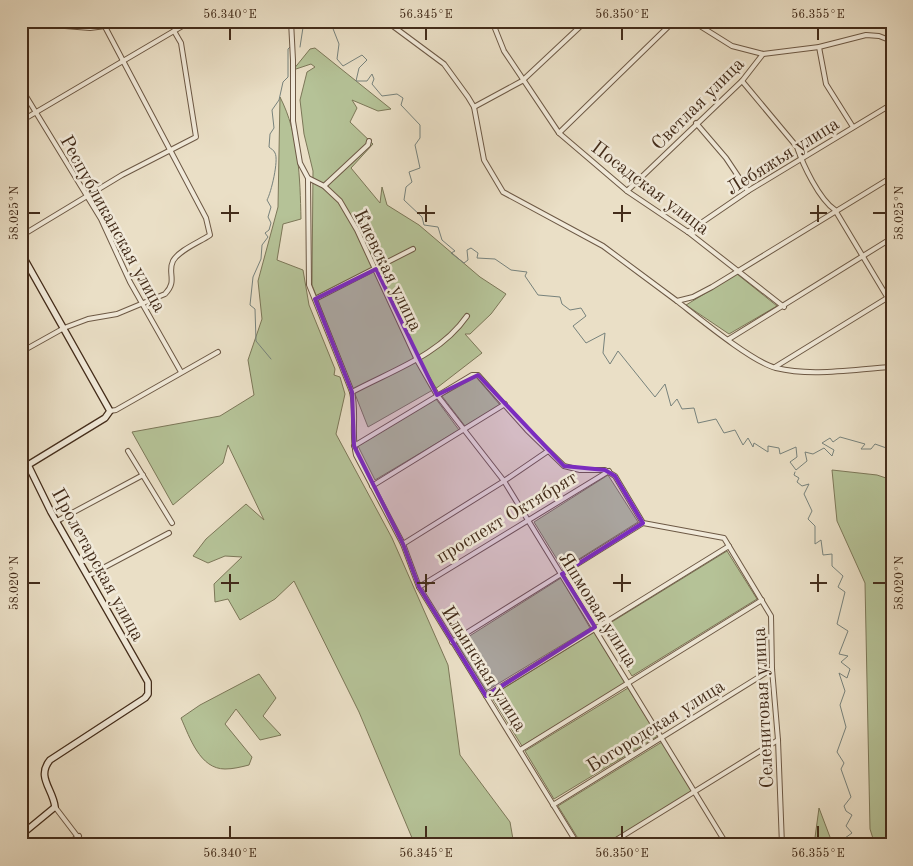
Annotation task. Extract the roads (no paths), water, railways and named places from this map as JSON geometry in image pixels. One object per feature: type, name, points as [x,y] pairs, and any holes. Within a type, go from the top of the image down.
[{"type":"street","points":[[21,352],[64,328],[88,319],[117,314],[165,294],[171,289],[174,278],[172,265],[174,258],[210,235],[206,218],[102,21]]},
{"type":"street","points":[[21,26],[40,24],[104,27],[144,21]]},
{"type":"street","points":[[21,236],[170,149],[196,137],[182,43],[176,30],[176,21]]},
{"type":"street","points":[[21,121],[190,21]]},
{"type":"street","points":[[291,21],[293,60],[292,121],[300,164],[308,178],[309,285],[352,392],[355,406],[354,446]]},
{"type":"street","points":[[386,21],[444,64],[474,107],[484,160],[503,192],[603,246],[729,339],[774,368],[794,372],[892,367]]},
{"type":"street","name":"Посадская улица","points":[[492,21],[504,50],[522,81],[559,133],[627,191],[688,232],[784,307]]},
{"type":"street","points":[[474,107],[522,81],[586,21]]},
{"type":"street","points":[[559,133],[674,21]]},
{"type":"street","points":[[692,21],[732,46],[762,54],[819,47],[866,35],[880,36],[892,41]]},
{"type":"street","points":[[819,47],[826,84],[853,128]]},
{"type":"street","name":"Светлая улица","points":[[627,191],[742,81],[762,54]]},
{"type":"street","points":[[742,81],[797,147],[802,160],[828,205],[835,210],[890,296],[892,304]]},
{"type":"street","name":"Республиканская улица","points":[[21,88],[101,219],[130,282],[181,372]]},
{"type":"street","name":"Лебяжья улица","points":[[688,232],[748,191],[892,104]]},
{"type":"street","points":[[696,124],[726,158],[748,191]]},
{"type":"street","points":[[324,186],[368,145],[369,141]]},
{"type":"street","points":[[677,301],[693,297],[892,177]]},
{"type":"street","name":"Киевская улица","points":[[308,178],[324,186],[340,201],[357,230],[417,360],[437,395]]},
{"type":"street","points":[[729,339],[784,307],[892,238]]},
{"type":"street","points":[[315,299],[413,249]]},
{"type":"street","points":[[21,252],[110,411]]},
{"type":"street","points":[[774,368],[890,296]]},
{"type":"street","points":[[352,392],[417,360],[442,345],[456,332],[467,316]]},
{"type":"street","points":[[21,470],[105,418],[110,411],[116,410],[218,352]]},
{"type":"street","points":[[354,446],[437,395],[472,375],[478,374],[564,466],[573,469],[609,471],[643,523],[452,642]]},
{"type":"street","name":"Яшмовая улица","points":[[437,395],[504,481],[727,845]]},
{"type":"street","points":[[372,486],[505,404]]},
{"type":"street","name":"Ильинская улица","points":[[354,446],[372,486],[403,544],[418,587],[578,845]]},
{"type":"street","points":[[128,451],[172,523]]},
{"type":"street","points":[[403,544],[548,451]]},
{"type":"street","name":"Пролетарская улица","points":[[21,454],[57,522],[148,682],[149,688],[145,698],[46,764],[43,775],[55,807]]},
{"type":"street","name":"проспект Октябрят","points":[[418,587],[609,471]]},
{"type":"street","points":[[57,522],[143,475]]},
{"type":"street","name":"Селенитовая улица","points":[[643,523],[724,538],[771,616],[772,669],[778,740],[782,845]]},
{"type":"street","points":[[88,576],[169,533]]},
{"type":"street","points":[[486,696],[729,546]]},
{"type":"street","points":[[520,750],[762,600]]},
{"type":"street","name":"Богородская улица","points":[[553,805],[772,669]]},
{"type":"street","points":[[608,845],[778,740]]},
{"type":"street","points":[[21,835],[55,807],[70,823],[84,845]]},
{"type":"street","points":[[66,845],[79,836]]},
{"type":"waterway","points":[[300,47],[304,21]]},
{"type":"waterway","points":[[330,21],[339,44],[337,59],[343,66],[362,55],[367,60],[359,68],[356,81],[367,81],[372,74],[374,79],[372,84],[382,96],[397,94],[403,98],[401,105],[420,125],[420,138],[415,145],[420,168],[409,172],[412,182],[406,187],[404,200],[422,217],[424,225],[438,227],[442,240],[455,251],[451,253],[464,263],[468,260],[467,250],[471,248],[478,253],[477,258],[495,259],[511,270],[527,272],[525,276],[538,295],[560,297],[562,304],[570,310],[581,308],[586,316],[573,326],[586,343],[605,333],[603,353],[610,364],[618,351],[655,397],[665,384],[671,406],[677,399],[682,409],[694,408],[698,423],[716,419],[724,433],[735,430],[743,445],[748,438],[753,447],[754,443],[768,452],[768,446],[779,448],[780,454],[796,447],[797,457],[790,462],[796,470],[807,461],[805,452],[813,454],[824,448],[832,456],[834,450],[822,443],[830,438],[833,442],[840,437],[865,444],[861,449],[871,449],[875,444],[892,450]]},
{"type":"waterway","points":[[271,359],[256,341],[255,309],[250,305],[253,277],[261,259],[262,245],[268,237],[265,233],[269,230],[271,223],[268,217],[271,207],[267,200],[276,162],[275,152],[269,147],[270,134],[274,128],[272,110],[279,100],[283,82],[288,77],[288,49],[290,47]]},
{"type":"waterway","points":[[795,472],[794,475],[799,478],[797,482],[802,486],[809,484],[804,494],[812,511],[808,519],[815,526],[815,544],[821,540],[823,555],[832,554],[832,566],[843,576],[838,587],[845,592],[837,624],[848,631],[839,654],[848,656],[841,662],[850,669],[847,678],[839,673],[845,691],[840,705],[846,727],[837,752],[844,763],[841,769],[851,797],[844,806],[846,811],[852,815],[846,826],[852,833],[845,838],[850,845]]}]
